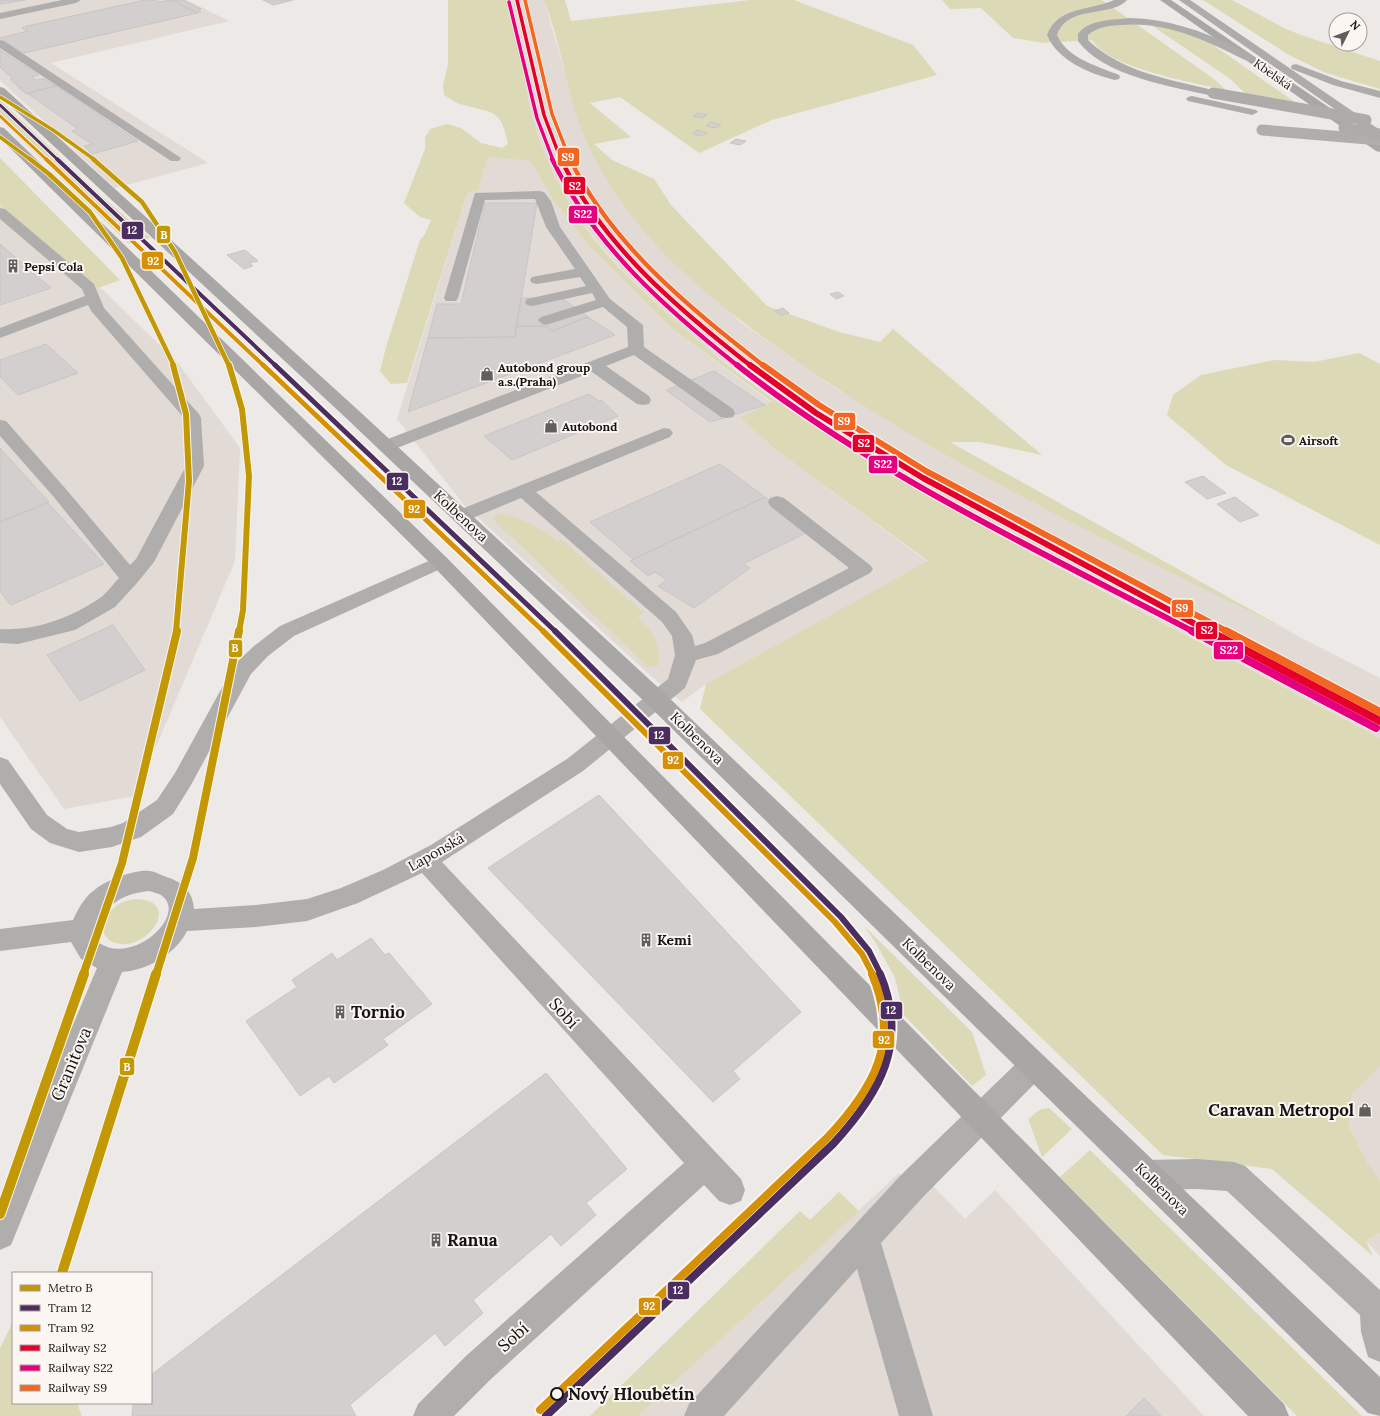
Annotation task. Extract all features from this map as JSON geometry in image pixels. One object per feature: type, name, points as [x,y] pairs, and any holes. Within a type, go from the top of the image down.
[{"type":"highway","points":[[1122,0],[1110,6],[1067,18],[1056,25],[1052,35],[1056,44],[1070,56],[1088,66],[1124,80]]},
{"type":"highway","name":"Kbelská","points":[[1184,0],[1380,134]]},
{"type":"highway","points":[[1249,58],[1198,33],[1159,23],[1134,21],[1108,23],[1090,28],[1083,34],[1082,38],[1086,46],[1101,56],[1123,67],[1156,78],[1257,101],[1380,122]]},
{"type":"highway","points":[[1248,43],[1317,76],[1380,95]]},
{"type":"highway","points":[[1167,93],[1266,115]]},
{"type":"highway","points":[[1302,122],[1380,134]]},
{"type":"main road","name":"Kbelská","points":[[1166,0],[1380,148]]},
{"type":"main road","name":"Kolbenova","points":[[0,90],[281,348],[656,699],[1380,1400]]},
{"type":"main road","points":[[0,131],[440,562],[1272,1416]]},
{"type":"street","points":[[0,16],[76,0]]},
{"type":"street","points":[[0,43],[174,158]]},
{"type":"street","points":[[1262,130],[1380,140]]},
{"type":"street","points":[[451,298],[480,196],[539,195],[544,201],[553,227],[605,302],[635,325],[636,349]]},
{"type":"street","points":[[0,212],[89,287],[97,309],[192,418],[195,466],[144,562],[108,602],[68,625],[18,637],[0,636]]},
{"type":"street","points":[[537,280],[584,272]]},
{"type":"street","points":[[532,302],[595,288]]},
{"type":"street","points":[[0,333],[92,298]]},
{"type":"street","points":[[546,320],[605,302]]},
{"type":"street","points":[[386,446],[636,349]]},
{"type":"street","points":[[636,349],[727,413]]},
{"type":"street","points":[[595,366],[642,400]]},
{"type":"street","points":[[0,425],[59,492],[130,578]]},
{"type":"street","points":[[461,516],[664,433]]},
{"type":"street","points":[[524,490],[668,617],[682,635],[686,655],[711,648],[864,569],[778,502]]},
{"type":"street","points":[[0,766],[39,822],[59,836],[79,842],[112,837],[132,830],[165,807],[183,779],[243,669],[261,651],[287,631],[440,562]]},
{"type":"street","name":"Laponská","points":[[180,921],[256,916],[307,910],[349,896],[425,860],[440,852],[575,765],[656,699],[677,684],[686,655]]},
{"type":"street","name":"Sobí","points":[[425,860],[458,898],[730,1190]]},
{"type":"street","points":[[149,881],[162,883],[172,889],[180,898],[182,908],[180,921],[165,942],[146,955],[130,960],[113,961],[100,958],[90,952],[83,942],[82,930],[86,918],[94,906],[105,896],[119,887],[134,883],[149,881]]},
{"type":"street","points":[[0,940],[47,933],[82,930]]},
{"type":"street","name":"Granitova","points":[[0,1234],[113,961]]},
{"type":"street","points":[[701,1416],[912,1186],[1034,1065]]},
{"type":"street","name":"Sobí","points":[[430,1416],[479,1367],[706,1164]]},
{"type":"street","points":[[1147,1175],[1197,1174],[1234,1177],[1376,1308],[1376,1332],[1380,1345]]},
{"type":"street","points":[[864,1239],[916,1416]]},
{"type":"shaded area","points":[[0,0],[187,0],[229,21],[51,63],[208,163],[115,188],[0,80]]},
{"type":"shaded area","points":[[448,0],[507,0],[515,30],[534,123],[547,159],[564,193],[586,228],[616,264],[638,287],[708,349],[757,387],[808,423],[915,488],[1078,578],[1380,738],[1380,1066],[1352,1094],[1349,1126],[1367,1162],[1380,1180],[1380,1233],[1366,1241],[1373,1256],[1272,1169],[1163,1155],[700,709],[706,684],[928,561],[777,451],[740,418],[772,402],[669,326],[589,246],[554,201],[530,161],[488,157],[478,190],[467,193],[407,383],[391,384],[380,371],[386,347],[420,240],[425,234],[431,220],[420,217],[404,203],[425,149],[425,138],[430,129],[447,124],[461,128],[481,143],[502,148],[508,144],[503,124],[495,115],[490,112],[459,104],[444,95],[443,85],[448,64]]},
{"type":"shaded area","points":[[507,0],[544,0],[564,70],[591,151],[603,173],[627,210],[648,235],[672,260],[742,323],[835,388],[1009,489],[1380,678],[1380,738],[966,517],[898,478],[835,441],[787,408],[693,338],[623,271],[599,244],[578,217],[557,179],[545,156],[533,121]]},
{"type":"shaded area","points":[[544,0],[565,0],[571,21],[750,0],[794,0],[913,45],[937,75],[772,120],[699,153],[620,97],[590,103],[631,137],[594,144],[612,160],[654,179],[671,205],[767,306],[839,332],[880,342],[893,329],[1042,455],[980,442],[950,442],[1300,637],[1104,539],[974,471],[849,396],[744,323],[702,289],[662,251],[644,231],[627,210],[599,167],[587,144],[578,120],[554,30]]},
{"type":"shaded area","points":[[942,0],[1102,0],[1214,79],[1226,90],[1153,73],[1133,66],[1115,59],[1101,50],[1092,40],[1044,43],[1013,38],[981,8],[950,9]]},
{"type":"shaded area","points":[[1203,0],[1232,0],[1284,28],[1328,44],[1328,52],[1353,52],[1380,61],[1380,89],[1326,73],[1289,55]]},
{"type":"shaded area","points":[[1151,25],[1173,28],[1209,42],[1296,103],[1246,94],[1229,78]]},
{"type":"shaded area","points":[[0,100],[98,193],[150,238],[129,244],[0,119]]},
{"type":"shaded area","points":[[488,157],[530,161],[554,201],[589,246],[669,326],[772,403],[741,419],[777,451],[928,562],[706,684],[682,702],[651,676],[464,505],[397,419],[467,193],[478,190]]},
{"type":"shaded area","points":[[0,158],[120,280],[98,288],[0,205]]},
{"type":"shaded area","points":[[0,205],[104,291],[178,363],[240,448],[235,561],[135,796],[64,809],[0,717]]},
{"type":"shaded area","name":"Airsoft","points":[[1359,353],[1380,364],[1380,545],[1226,465],[1167,415],[1173,395],[1201,375],[1275,360],[1314,362]]},
{"type":"shaded area","points":[[500,514],[523,520],[557,541],[561,539],[644,613],[637,616],[648,627],[657,643],[659,665],[648,667],[493,519],[495,515]]},
{"type":"shaded area","points":[[135,899],[149,901],[157,907],[159,914],[156,923],[151,931],[132,943],[121,944],[113,942],[108,939],[103,929],[106,917],[117,905]]},
{"type":"shaded area","points":[[863,925],[972,1032],[986,1075],[972,1086],[904,1015],[895,978],[876,943]]},
{"type":"shaded area","name":"Caravan Metropol","points":[[1380,1066],[1380,1180],[1367,1162],[1349,1126],[1352,1094]]},
{"type":"shaded area","points":[[1049,1108],[1072,1129],[1042,1157],[1028,1119],[1041,1109]]},
{"type":"shaded area","points":[[1090,1150],[1362,1416],[1297,1416],[1060,1177]]},
{"type":"shaded area","points":[[899,1173],[912,1186],[933,1186],[965,1219],[995,1190],[1204,1416],[638,1416]]},
{"type":"shaded area","points":[[839,1192],[859,1211],[638,1416],[590,1416],[800,1211],[810,1220]]},
{"type":"shaded area","points":[[1380,1233],[1380,1256],[1366,1241]]},
{"type":"shaded area","points":[[12,1324],[12,1404],[77,1404],[82,1416],[0,1416],[0,1348]]},
{"type":"building","points":[[25,0],[0,4],[0,1]]},
{"type":"building","points":[[145,0],[156,0],[159,2],[172,0],[197,13],[24,53],[0,38],[28,31],[22,28],[27,26]]},
{"type":"building","points":[[172,0],[183,0],[201,9],[198,10],[201,12],[197,13]]},
{"type":"building","points":[[263,0],[293,0],[273,5]]},
{"type":"building","points":[[0,50],[39,75],[31,77],[36,80],[44,79],[56,86],[26,94],[0,67]]},
{"type":"building","points":[[56,86],[138,141],[92,154],[84,146],[92,144],[72,131],[78,129],[27,93]]},
{"type":"building","points":[[698,113],[707,115],[702,118],[693,116]]},
{"type":"building","points":[[711,122],[721,125],[716,128],[706,126]]},
{"type":"building","points":[[697,130],[707,133],[701,136],[692,134]]},
{"type":"building","points":[[736,139],[746,141],[740,145],[730,143]]},
{"type":"building","points":[[485,203],[537,203],[515,337],[428,338],[437,304],[461,304]]},
{"type":"building","name":"Pepsi Cola","points":[[0,244],[51,288],[0,305]]},
{"type":"building","points":[[245,250],[258,261],[249,263],[253,266],[244,269],[227,255]]},
{"type":"building","points":[[838,292],[844,296],[836,299],[830,294]]},
{"type":"building","points":[[521,298],[562,298],[588,317],[552,331],[545,326],[516,326]]},
{"type":"building","points":[[783,308],[789,313],[781,315],[775,311]]},
{"type":"building","points":[[588,317],[615,335],[408,412],[428,338],[515,337],[516,326],[545,326],[552,331]]},
{"type":"building","points":[[46,344],[78,373],[18,395],[0,377],[0,360]]},
{"type":"building","points":[[714,371],[765,405],[710,422],[666,390]]},
{"type":"building","name":"Autobond","points":[[589,394],[599,401],[601,400],[618,416],[512,460],[484,436]]},
{"type":"building","points":[[0,448],[49,502],[0,522]]},
{"type":"building","points":[[720,464],[765,497],[633,559],[590,522]]},
{"type":"building","points":[[1203,476],[1226,493],[1207,499],[1185,482]]},
{"type":"building","points":[[765,497],[810,531],[743,564],[750,568],[694,608],[658,586],[667,580],[655,572],[648,576],[630,561]]},
{"type":"building","points":[[1235,497],[1259,515],[1240,522],[1217,504]]},
{"type":"building","points":[[48,503],[104,564],[11,605],[0,591],[0,522]]},
{"type":"building","points":[[113,625],[145,670],[80,701],[47,655]]},
{"type":"building","name":"Kemi","points":[[599,795],[801,1012],[733,1071],[740,1079],[713,1102],[488,868]]},
{"type":"building","name":"Tornio","points":[[371,938],[385,955],[389,953],[432,1004],[383,1039],[388,1045],[334,1083],[329,1076],[300,1096],[246,1021],[297,987],[292,980],[332,953],[337,960]]},
{"type":"building","name":"Ranua","points":[[546,1073],[627,1169],[586,1203],[596,1215],[561,1246],[551,1234],[473,1300],[483,1313],[445,1346],[435,1333],[350,1405],[356,1416],[132,1416],[133,1404],[152,1404],[152,1374]]},
{"type":"building","points":[[1144,1398],[1161,1416],[1126,1416]]},
{"type":"metro line","name":"B","points":[[0,97],[53,130],[97,162],[142,202],[175,252],[227,358],[242,409],[249,476],[243,610],[193,858],[62,1272]]},
{"type":"metro line","name":"B","points":[[0,137],[49,174],[90,212],[122,258],[172,360],[186,414],[189,481],[178,625],[122,863],[0,1214]]},
{"type":"tram line","name":"12","points":[[0,105],[550,626],[841,917],[869,951],[887,989],[892,1014],[892,1038],[888,1061],[879,1083],[867,1104],[833,1144],[546,1416]]},
{"type":"tram line","name":"92","points":[[0,116],[544,632],[835,922],[853,943],[869,966],[880,991],[885,1014],[884,1037],[880,1059],[871,1080],[859,1100],[844,1120],[827,1138],[540,1410]]},
{"type":"rail line","name":"S2","points":[[517,0],[526,33],[544,115],[559,156],[567,172],[589,209],[621,249],[669,297],[716,339],[765,377],[816,413],[869,447],[977,509],[1380,721]]},
{"type":"rail line","name":"S9","points":[[525,0],[552,114],[557,130],[575,170],[597,206],[616,232],[649,267],[719,331],[768,369],[819,405],[926,471],[1036,531],[1380,712]]},
{"type":"rail line","name":"S22","points":[[509,2],[542,135],[560,175],[582,213],[592,227],[625,265],[662,301],[709,343],[758,382],[810,418],[862,452],[916,484],[1027,545],[1376,728]]},
{"type":"place","name":"Pepsi Cola","points":[[13,266]]},
{"type":"place","name":"Autobond group a.s.(Praha)","points":[[487,374]]},
{"type":"place","name":"Autobond","points":[[551,426]]},
{"type":"place","name":"Airsoft","points":[[1288,440]]},
{"type":"place","name":"Kemi","points":[[646,940]]},
{"type":"place","name":"Tornio","points":[[340,1012]]},
{"type":"place","name":"Caravan Metropol","points":[[1365,1110]]},
{"type":"place","name":"Ranua","points":[[436,1240]]},
{"type":"place","name":"Nový Hloubětín","points":[[557,1394]]}]
